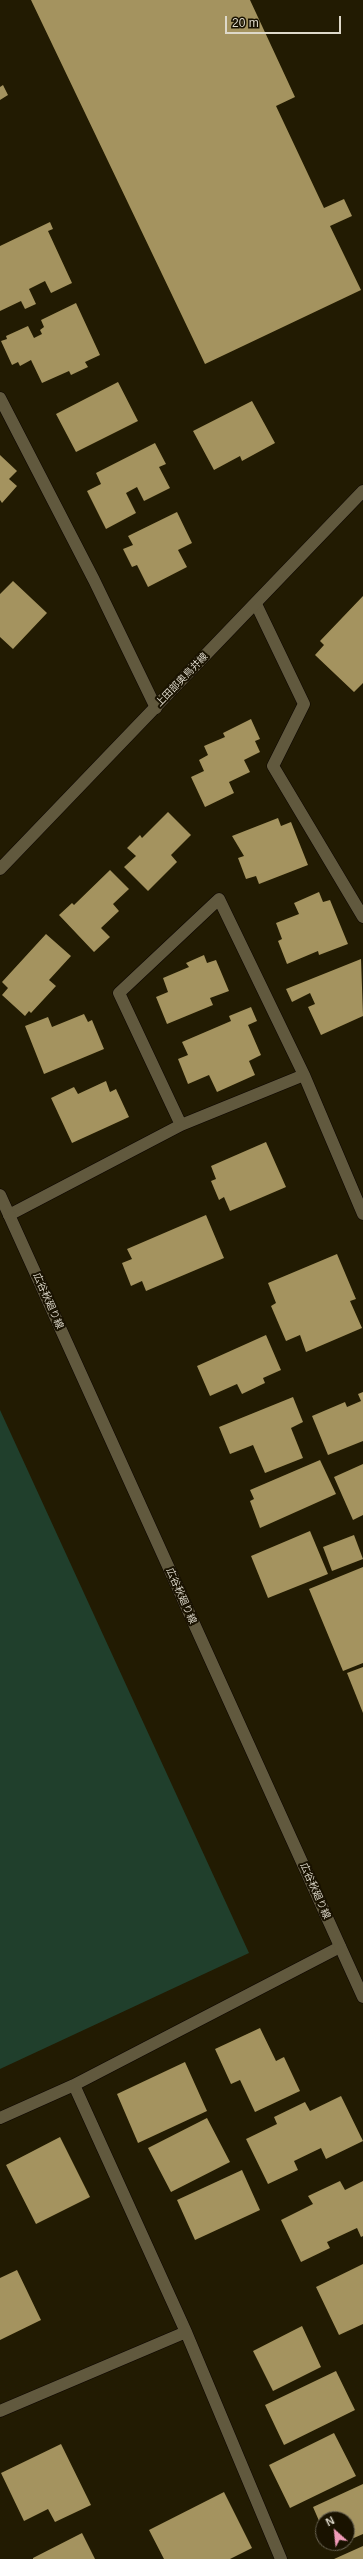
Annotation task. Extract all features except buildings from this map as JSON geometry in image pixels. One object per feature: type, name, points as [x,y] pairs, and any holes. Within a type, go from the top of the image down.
[{"type":"street","points":[[0,398],[94,580],[156,708]]},
{"type":"street","name":"上田部奥鳥井線","points":[[0,869],[363,491]]},
{"type":"street","points":[[256,604],[304,704],[273,766],[363,917]]},
{"type":"street","points":[[181,1125],[119,993],[219,899],[304,1075],[363,1214]]},
{"type":"street","points":[[9,1215],[181,1125],[304,1075]]},
{"type":"street","name":"広谷秋廻り線","points":[[0,1195],[363,1997]]},
{"type":"street","points":[[0,2118],[74,2085],[340,1947]]},
{"type":"street","points":[[74,2085],[186,2332],[281,2559]]},
{"type":"street","points":[[0,2411],[186,2332]]},
{"type":"green space","points":[[0,1410],[249,1953],[0,2069]]}]
